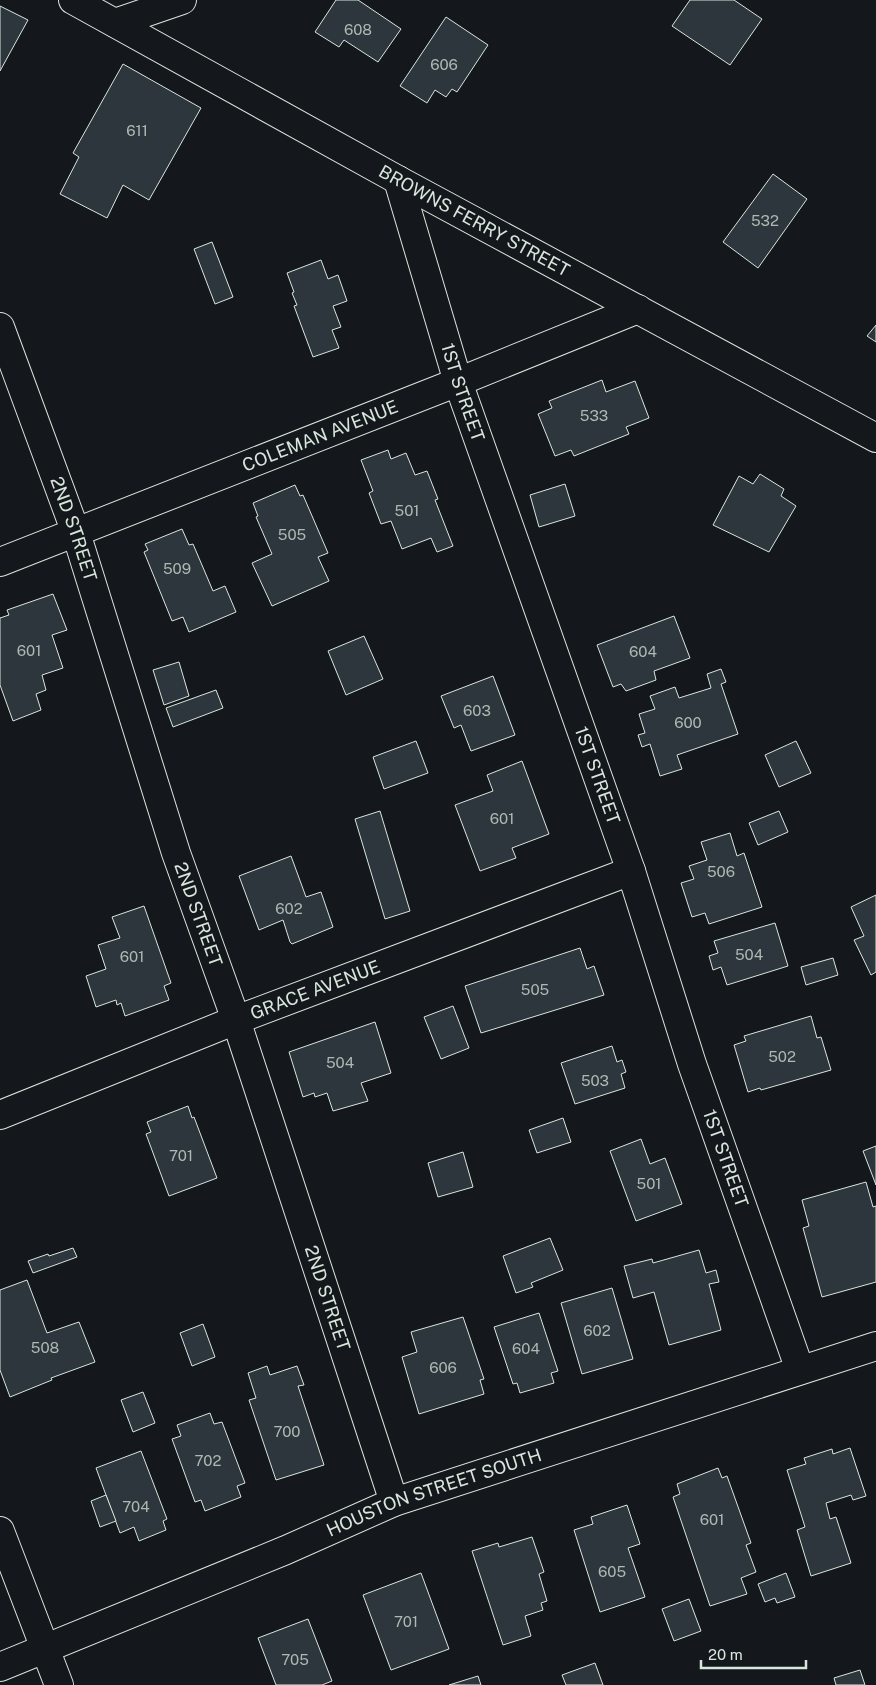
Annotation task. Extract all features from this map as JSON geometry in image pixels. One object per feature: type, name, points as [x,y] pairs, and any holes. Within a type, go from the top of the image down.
[{"type":"street","name":"BROWNS FERRY STREET","points":[[73,0],[398,180],[876,438]]},
{"type":"street","points":[[115,23],[182,0]]},
{"type":"street","name":"1ST STREET","points":[[398,180],[458,382],[631,870],[692,1064],[800,1370]]},
{"type":"street","name":"COLEMAN AVENUE","points":[[0,562],[458,382],[638,309]]},
{"type":"street","name":"2ND STREET","points":[[0,327],[76,533],[176,853],[236,1020],[394,1502]]},
{"type":"street","name":"GRACE AVENUE","points":[[0,1115],[236,1020],[631,870]]},
{"type":"street","name":"HOUSTON STREET SOUTH","points":[[0,1667],[286,1550],[394,1502],[876,1346]]},
{"type":"street","points":[[0,1531],[59,1685]]},
{"type":"building","points":[[336,0],[358,0],[401,29],[378,62],[344,40],[339,47],[315,32]]},
{"type":"building","points":[[690,0],[734,0],[762,19],[730,65],[672,26]]},
{"type":"building","points":[[0,6],[28,20],[0,71]]},
{"type":"building","points":[[446,17],[488,45],[457,92],[452,89],[446,97],[435,90],[427,103],[400,86]]},
{"type":"building","points":[[123,64],[201,108],[149,200],[123,185],[107,218],[60,194],[79,157],[73,153]]},
{"type":"building","points":[[773,174],[807,199],[758,268],[723,242]]},
{"type":"building","points":[[212,242],[233,297],[215,304],[194,249]]},
{"type":"building","points":[[321,260],[328,279],[338,275],[347,301],[333,306],[341,327],[332,330],[339,348],[313,357],[294,306],[297,305],[287,273]]},
{"type":"building","points":[[876,325],[876,342],[867,336]]},
{"type":"building","points":[[602,380],[606,392],[635,381],[649,418],[626,427],[629,434],[574,456],[571,450],[555,456],[538,414],[552,408],[549,401]]},
{"type":"building","points":[[388,450],[391,459],[406,453],[415,475],[427,471],[438,499],[435,500],[453,546],[437,552],[431,538],[402,549],[391,521],[381,524],[369,493],[373,491],[361,460]]},
{"type":"building","points":[[760,474],[784,489],[781,496],[796,506],[769,552],[713,525],[739,476],[753,484]]},
{"type":"building","points":[[565,484],[575,516],[539,527],[530,495]]},
{"type":"building","points":[[295,485],[300,496],[303,495],[328,553],[318,557],[329,581],[272,606],[252,563],[272,554],[256,517],[258,516],[253,503]]},
{"type":"building","points":[[182,529],[189,545],[193,544],[213,591],[225,586],[236,612],[189,632],[183,617],[172,621],[144,552],[148,550],[145,544]]},
{"type":"building","points":[[53,594],[67,630],[52,635],[63,668],[42,675],[46,690],[36,694],[41,710],[13,721],[0,685],[0,618],[9,615],[7,610]]},
{"type":"building","points":[[674,616],[690,658],[654,671],[656,680],[626,691],[621,684],[613,687],[597,645]]},
{"type":"building","points":[[364,636],[383,679],[346,695],[328,651]]},
{"type":"building","points":[[179,662],[189,696],[164,705],[153,670]]},
{"type":"building","points":[[721,669],[726,682],[721,684],[738,734],[677,755],[682,769],[660,776],[650,744],[642,747],[638,735],[645,733],[639,714],[655,709],[650,696],[675,687],[679,698],[711,688],[707,674]]},
{"type":"building","points":[[493,676],[515,735],[471,751],[461,725],[454,728],[441,696]]},
{"type":"building","points":[[216,690],[223,708],[173,727],[166,708]]},
{"type":"building","points":[[416,741],[428,773],[384,789],[373,757]]},
{"type":"building","points":[[796,741],[811,773],[779,787],[765,755]]},
{"type":"building","points":[[522,761],[549,834],[512,848],[516,858],[480,871],[455,805],[493,791],[487,775]]},
{"type":"building","points":[[380,811],[410,911],[385,919],[355,819]]},
{"type":"building","points":[[779,811],[788,832],[758,845],[749,823]]},
{"type":"building","points":[[730,833],[737,856],[744,853],[762,907],[709,924],[705,913],[692,917],[681,883],[694,879],[689,866],[707,860],[701,842]]},
{"type":"building","points":[[291,856],[306,897],[321,892],[333,927],[292,944],[283,920],[259,930],[239,876]]},
{"type":"building","points":[[876,895],[876,972],[871,975],[854,940],[864,936],[851,907]]},
{"type":"building","points":[[144,906],[171,983],[164,986],[169,1000],[125,1016],[121,1003],[117,1005],[116,1000],[96,1007],[86,976],[106,969],[98,945],[120,938],[112,917]]},
{"type":"building","points":[[775,923],[788,966],[727,985],[721,967],[713,970],[709,956],[718,953],[714,941]]},
{"type":"building","points":[[580,948],[587,969],[594,966],[604,995],[481,1033],[465,986]]},
{"type":"building","points":[[833,958],[838,975],[806,985],[801,967]]},
{"type":"building","points":[[453,1006],[469,1048],[441,1059],[424,1017]]},
{"type":"building","points":[[811,1016],[817,1038],[821,1037],[831,1070],[748,1092],[734,1045],[746,1041],[744,1036]]},
{"type":"building","points":[[375,1022],[391,1073],[361,1083],[368,1101],[333,1111],[327,1093],[315,1097],[314,1093],[303,1097],[289,1052]]},
{"type":"building","points":[[612,1046],[617,1062],[622,1060],[626,1072],[621,1074],[625,1088],[575,1104],[561,1063]]},
{"type":"building","points":[[188,1106],[217,1178],[169,1196],[146,1134],[151,1132],[147,1122]]},
{"type":"building","points":[[563,1118],[571,1142],[537,1153],[529,1130]]},
{"type":"building","points":[[641,1139],[650,1164],[665,1158],[682,1204],[636,1221],[610,1151]]},
{"type":"building","points":[[876,1146],[876,1185],[863,1151]]},
{"type":"building","points":[[463,1152],[473,1187],[438,1197],[428,1163]]},
{"type":"building","points":[[866,1182],[873,1207],[876,1206],[876,1282],[822,1297],[803,1228],[809,1226],[802,1200]]},
{"type":"building","points":[[550,1238],[563,1270],[531,1283],[533,1287],[516,1293],[503,1256]]},
{"type":"building","points":[[73,1248],[77,1257],[33,1273],[28,1261]]},
{"type":"building","points":[[699,1250],[706,1273],[716,1270],[719,1282],[709,1284],[721,1330],[669,1345],[654,1292],[633,1298],[624,1266],[652,1259],[653,1263]]},
{"type":"building","points":[[27,1280],[47,1333],[79,1322],[95,1362],[51,1378],[52,1380],[10,1397],[0,1370],[0,1290]]},
{"type":"building","points":[[612,1288],[633,1359],[582,1374],[561,1303]]},
{"type":"building","points":[[539,1313],[558,1371],[551,1373],[554,1383],[520,1393],[517,1383],[513,1384],[494,1327]]},
{"type":"building","points":[[463,1317],[484,1379],[480,1380],[484,1394],[419,1414],[402,1357],[417,1352],[411,1332]]},
{"type":"building","points":[[203,1324],[215,1357],[192,1366],[180,1333]]},
{"type":"building","points":[[267,1366],[270,1375],[297,1366],[304,1385],[298,1386],[324,1465],[276,1480],[249,1400],[256,1398],[248,1373]]},
{"type":"building","points":[[143,1392],[155,1423],[133,1432],[121,1400]]},
{"type":"building","points":[[210,1413],[214,1424],[222,1422],[245,1483],[237,1486],[241,1497],[205,1511],[201,1500],[195,1502],[172,1439],[181,1436],[177,1425]]},
{"type":"building","points":[[850,1448],[866,1496],[853,1500],[851,1495],[826,1503],[830,1519],[836,1517],[851,1563],[811,1576],[797,1530],[805,1527],[787,1470],[806,1464],[804,1458],[832,1449],[833,1454]]},
{"type":"building","points":[[141,1451],[167,1519],[163,1521],[166,1530],[139,1541],[134,1527],[120,1533],[96,1468]]},
{"type":"building","points":[[718,1468],[722,1478],[727,1476],[751,1543],[746,1545],[756,1572],[741,1578],[747,1594],[710,1606],[673,1497],[680,1494],[677,1484]]},
{"type":"building","points":[[106,1495],[116,1521],[100,1527],[91,1501]]},
{"type":"building","points":[[627,1505],[640,1544],[628,1548],[645,1597],[600,1612],[574,1530],[593,1524],[591,1517]]},
{"type":"building","points":[[532,1537],[544,1572],[539,1574],[547,1601],[541,1603],[543,1610],[525,1616],[531,1636],[503,1645],[472,1551],[498,1543],[499,1547]]},
{"type":"building","points":[[421,1573],[449,1649],[391,1670],[363,1595]]},
{"type":"building","points":[[786,1573],[795,1597],[777,1603],[775,1598],[765,1602],[758,1584]]},
{"type":"building","points":[[689,1599],[701,1631],[674,1641],[662,1609]]},
{"type":"building","points":[[308,1619],[332,1681],[322,1685],[276,1685],[258,1638]]},
{"type":"building","points":[[595,1663],[603,1685],[566,1685],[562,1675]]},
{"type":"building","points":[[860,1670],[865,1685],[836,1685],[834,1678]]},
{"type":"building","points":[[478,1676],[481,1685],[449,1685]]}]
